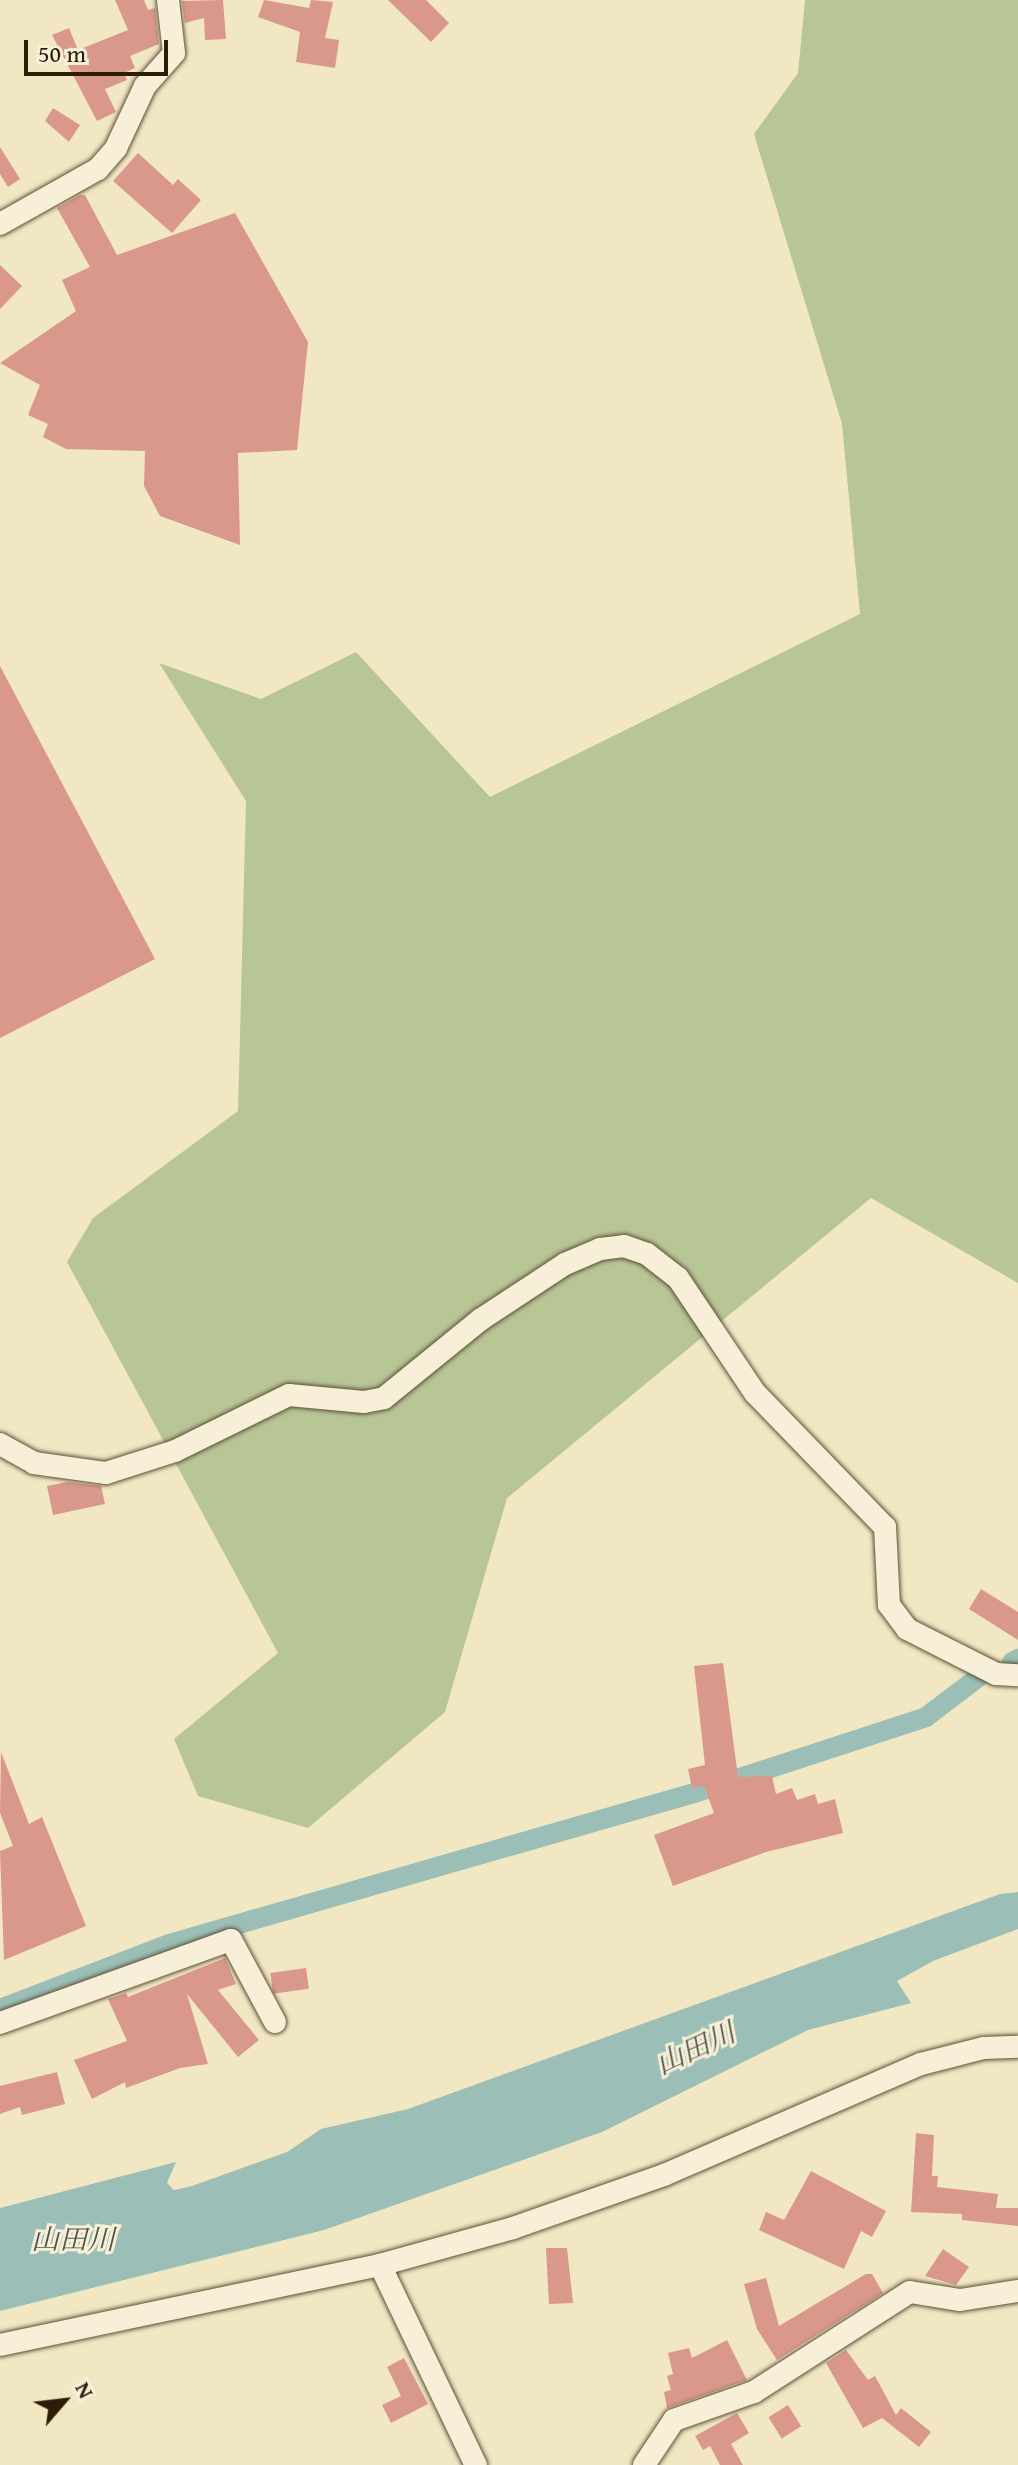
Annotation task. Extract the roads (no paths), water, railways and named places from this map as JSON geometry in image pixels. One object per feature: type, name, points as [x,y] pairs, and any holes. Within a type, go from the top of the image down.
[{"type":"street","points":[[0,224],[36,199],[98,169],[116,148],[145,86],[174,53],[168,0]]},
{"type":"street","points":[[0,1444],[34,1463],[106,1473],[175,1451],[289,1395],[364,1402],[384,1398],[480,1320],[565,1264],[600,1249],[624,1246],[647,1254],[678,1278],[755,1393],[885,1527],[889,1605],[907,1629],[996,1674],[1018,1675]]},
{"type":"street","points":[[0,2023],[231,1940],[275,2022]]},
{"type":"street","points":[[0,2345],[380,2265],[513,2228],[664,2175],[921,2064],[984,2048],[1018,2047]]},
{"type":"street","points":[[380,2265],[476,2465]]},
{"type":"street","points":[[644,2465],[674,2420],[754,2392],[910,2292],[960,2300],[1018,2291]]},
{"type":"water","name":"山田川","points":[[1018,1892],[1018,1929],[933,1961],[897,1981],[911,2003],[808,2030],[602,2132],[324,2230],[0,2311],[0,2208],[176,2162],[167,2183],[174,2190],[192,2186],[287,2152],[321,2129],[408,2109],[1000,1894]]},
{"type":"waterway","points":[[1012,1662],[1018,1659]]},
{"type":"waterway","points":[[0,2009],[169,1944],[694,1793],[926,1717],[980,1676]]}]
